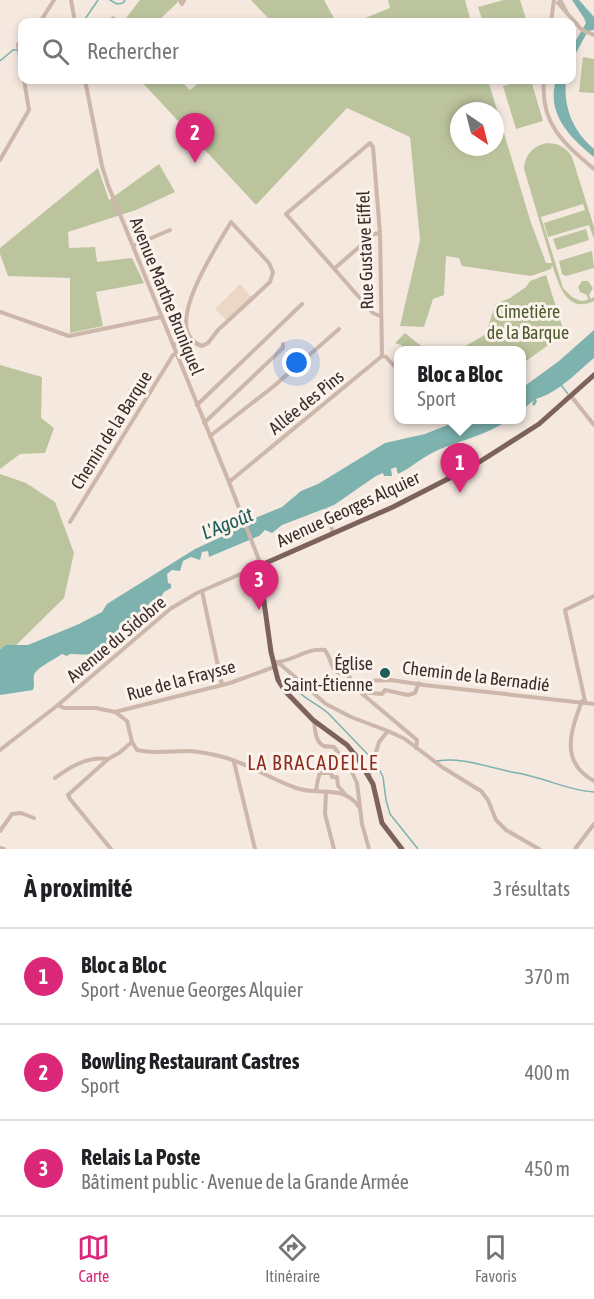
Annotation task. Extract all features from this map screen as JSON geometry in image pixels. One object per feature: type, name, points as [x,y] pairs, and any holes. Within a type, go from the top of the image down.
[{"type":"main road","name":"Avenue Georges Alquier","points":[[259,566],[393,507],[473,466],[539,424],[594,375]]},
{"type":"main road","points":[[259,566],[278,680],[285,691],[313,720],[346,745],[357,757],[373,784],[382,823],[402,849]]},
{"type":"street","points":[[43,18],[54,0]]},
{"type":"street","points":[[70,0],[74,18]]},
{"type":"street","points":[[179,0],[181,4],[185,0]]},
{"type":"street","points":[[551,18],[557,1]]},
{"type":"street","points":[[557,1],[570,18]]},
{"type":"street","points":[[576,24],[592,35]]},
{"type":"street","points":[[0,160],[28,110],[25,84]]},
{"type":"street","name":"Avenue Marthe Bruniquel","points":[[86,84],[102,166],[229,482],[259,566]]},
{"type":"street","points":[[544,84],[545,108],[554,129],[568,146],[594,169]]},
{"type":"street","name":"Rue Gustave Eiffel","points":[[335,268],[286,214],[371,143],[374,149],[380,233],[382,356]]},
{"type":"street","points":[[231,222],[269,263],[273,272],[270,282],[218,330],[208,343],[202,346],[188,338],[186,330],[189,302],[231,222]]},
{"type":"street","points":[[133,246],[170,230]]},
{"type":"street","points":[[380,233],[374,234],[335,268],[373,313],[380,316]]},
{"type":"street","points":[[197,405],[302,304]]},
{"type":"street","points":[[0,312],[69,336],[161,317]]},
{"type":"street","points":[[210,436],[339,329]]},
{"type":"street","points":[[173,345],[188,338]]},
{"type":"street","points":[[204,423],[284,348],[283,344]]},
{"type":"street","name":"Chemin de la Barque","points":[[70,522],[173,355],[176,354]]},
{"type":"street","points":[[382,356],[394,365]]},
{"type":"street","name":"Allée des Pins","points":[[229,482],[382,356]]},
{"type":"street","points":[[571,396],[594,425]]},
{"type":"street","points":[[327,510],[334,534]]},
{"type":"street","name":"Avenue du Sidobre","points":[[0,750],[58,705],[170,609],[202,591],[259,566]]},
{"type":"street","points":[[202,591],[222,685]]},
{"type":"street","points":[[594,596],[565,610],[584,701],[571,731],[570,741],[574,761],[580,772],[594,781]]},
{"type":"street","name":"Rue de la Fraysse","points":[[58,705],[64,708],[96,708],[116,711],[222,685],[292,660],[303,652],[325,650],[330,657],[334,671],[338,675],[348,675],[356,685]]},
{"type":"street","points":[[276,664],[280,664],[326,704],[351,717],[388,730],[481,791],[489,800],[496,819],[506,830],[539,849]]},
{"type":"street","points":[[360,692],[382,694],[387,680]]},
{"type":"street","name":"Chemin de la Bernadié","points":[[356,685],[366,681],[387,680],[509,695],[584,701],[594,704]]},
{"type":"street","points":[[385,690],[408,695],[415,693],[419,683]]},
{"type":"street","points":[[356,685],[360,692],[417,740],[416,748]]},
{"type":"street","points":[[116,711],[127,721],[132,742],[137,750],[162,754],[189,751],[218,756],[296,788],[345,794],[353,797],[359,807]]},
{"type":"street","points":[[313,720],[320,742],[324,746],[334,747],[340,753],[357,783],[359,807],[369,849]]},
{"type":"street","points":[[369,776],[379,742],[388,730]]},
{"type":"street","points":[[111,849],[68,795],[108,759],[132,742]]},
{"type":"street","points":[[316,791],[319,773],[324,765],[341,758]]},
{"type":"street","points":[[56,778],[74,765],[88,760],[108,759]]},
{"type":"street","points":[[234,761],[255,849]]},
{"type":"street","points":[[319,773],[331,773],[332,777],[337,777],[338,786],[345,794]]},
{"type":"street","points":[[326,792],[325,814],[334,849]]},
{"type":"street","points":[[0,831],[12,814],[21,813],[34,818]]},
{"type":"street","points":[[575,849],[594,824]]},
{"type":"street","points":[[0,848],[4,849]]},
{"type":"green space","points":[[140,0],[177,0],[177,3],[161,18],[126,18]]},
{"type":"green space","points":[[251,0],[324,0],[334,18],[268,18]]},
{"type":"green space","points":[[388,0],[465,0],[470,18],[365,18],[390,8]]},
{"type":"green space","points":[[504,0],[520,0],[526,18],[482,18],[478,7]]},
{"type":"green space","points":[[583,57],[594,59],[594,93],[579,92]]},
{"type":"green space","points":[[144,84],[184,84],[190,90],[197,84],[489,84],[495,102],[450,102],[450,156],[504,156],[504,133],[531,223],[546,263],[552,263],[524,169],[526,160],[536,147],[550,143],[566,150],[572,157],[594,227],[594,239],[589,225],[548,237],[544,223],[585,210],[583,204],[541,217],[563,288],[572,297],[581,301],[588,300],[587,295],[580,292],[578,287],[582,281],[588,281],[593,288],[589,295],[591,299],[594,297],[594,301],[577,304],[570,300],[561,288],[552,265],[551,269],[531,276],[462,266],[459,258],[446,256],[444,295],[433,299],[424,327],[400,326],[420,240],[410,137],[347,108],[256,205]]},
{"type":"green space","points":[[532,84],[543,121],[516,129],[503,86]]},
{"type":"green space","points":[[159,164],[175,192],[136,210],[68,232],[69,248],[95,247],[97,262],[132,258],[144,283],[96,292],[103,326],[70,333],[70,278],[8,276],[0,248],[98,168],[109,200]]},
{"type":"green space","points":[[586,229],[589,240],[557,250],[553,239]]},
{"type":"green space","points":[[592,251],[594,268],[566,276],[562,274],[559,261]]},
{"type":"green space","name":"Cimetière de la Barque","points":[[546,275],[563,329],[551,343],[526,361],[526,346],[466,346],[486,334],[495,304],[510,298],[526,287],[530,281]]},
{"type":"green space","points":[[405,333],[421,346],[402,346],[395,343]]},
{"type":"green space","points":[[0,365],[42,377],[41,418],[54,428],[45,453],[20,454],[0,469]]},
{"type":"green space","points":[[0,474],[26,483],[55,502],[74,553],[64,598],[0,661]]},
{"type":"shaded area","points":[[240,284],[252,298],[227,321],[215,309]]},
{"type":"water","points":[[572,0],[579,0],[594,17],[594,30],[588,31],[576,53],[576,40],[586,23]]},
{"type":"water","points":[[555,84],[566,84],[566,100],[571,118],[580,134],[594,149],[594,157],[568,133],[557,114]]},
{"type":"water","points":[[594,330],[594,358],[560,387],[536,399],[534,406],[532,404],[534,400],[526,407],[526,385],[559,361]]},
{"type":"water","points":[[450,424],[502,424],[434,452],[398,474],[396,467],[391,469],[392,476],[384,476],[383,473],[376,476],[334,505],[282,525],[272,533],[265,530],[259,536],[209,557],[208,551],[202,552],[200,560],[191,557],[183,561],[180,571],[172,570],[167,574],[171,588],[164,592],[159,600],[105,650],[96,655],[70,654],[67,656],[62,654],[35,672],[33,690],[0,695],[0,650],[6,645],[28,645],[79,624],[102,612],[107,604],[195,549],[234,531],[248,521],[282,507],[301,491],[318,484],[385,443],[425,434]]},
{"type":"waterway","points":[[86,18],[98,0]]},
{"type":"waterway","points":[[110,0],[117,4],[125,0]]},
{"type":"waterway","points":[[0,61],[13,50],[18,50]]},
{"type":"waterway","points":[[561,385],[568,394]]},
{"type":"waterway","points":[[295,688],[329,714],[376,763],[383,777],[390,814],[418,849]]},
{"type":"waterway","points":[[437,761],[455,760],[472,763],[594,792]]},
{"type":"place","name":"Bowling Restaurant Castres","points":[[195,163]]},
{"type":"place","name":"Bloc a Bloc","points":[[460,493]]},
{"type":"place","name":"Relais La Poste","points":[[259,610]]},
{"type":"place","name":"Église Saint-Étienne","points":[[385,673]]},
{"type":"district","name":"LA BRACADELLE","points":[[313,762]]},
{"type":"water label","name":"L'Agoût","points":[[227,523]]}]
